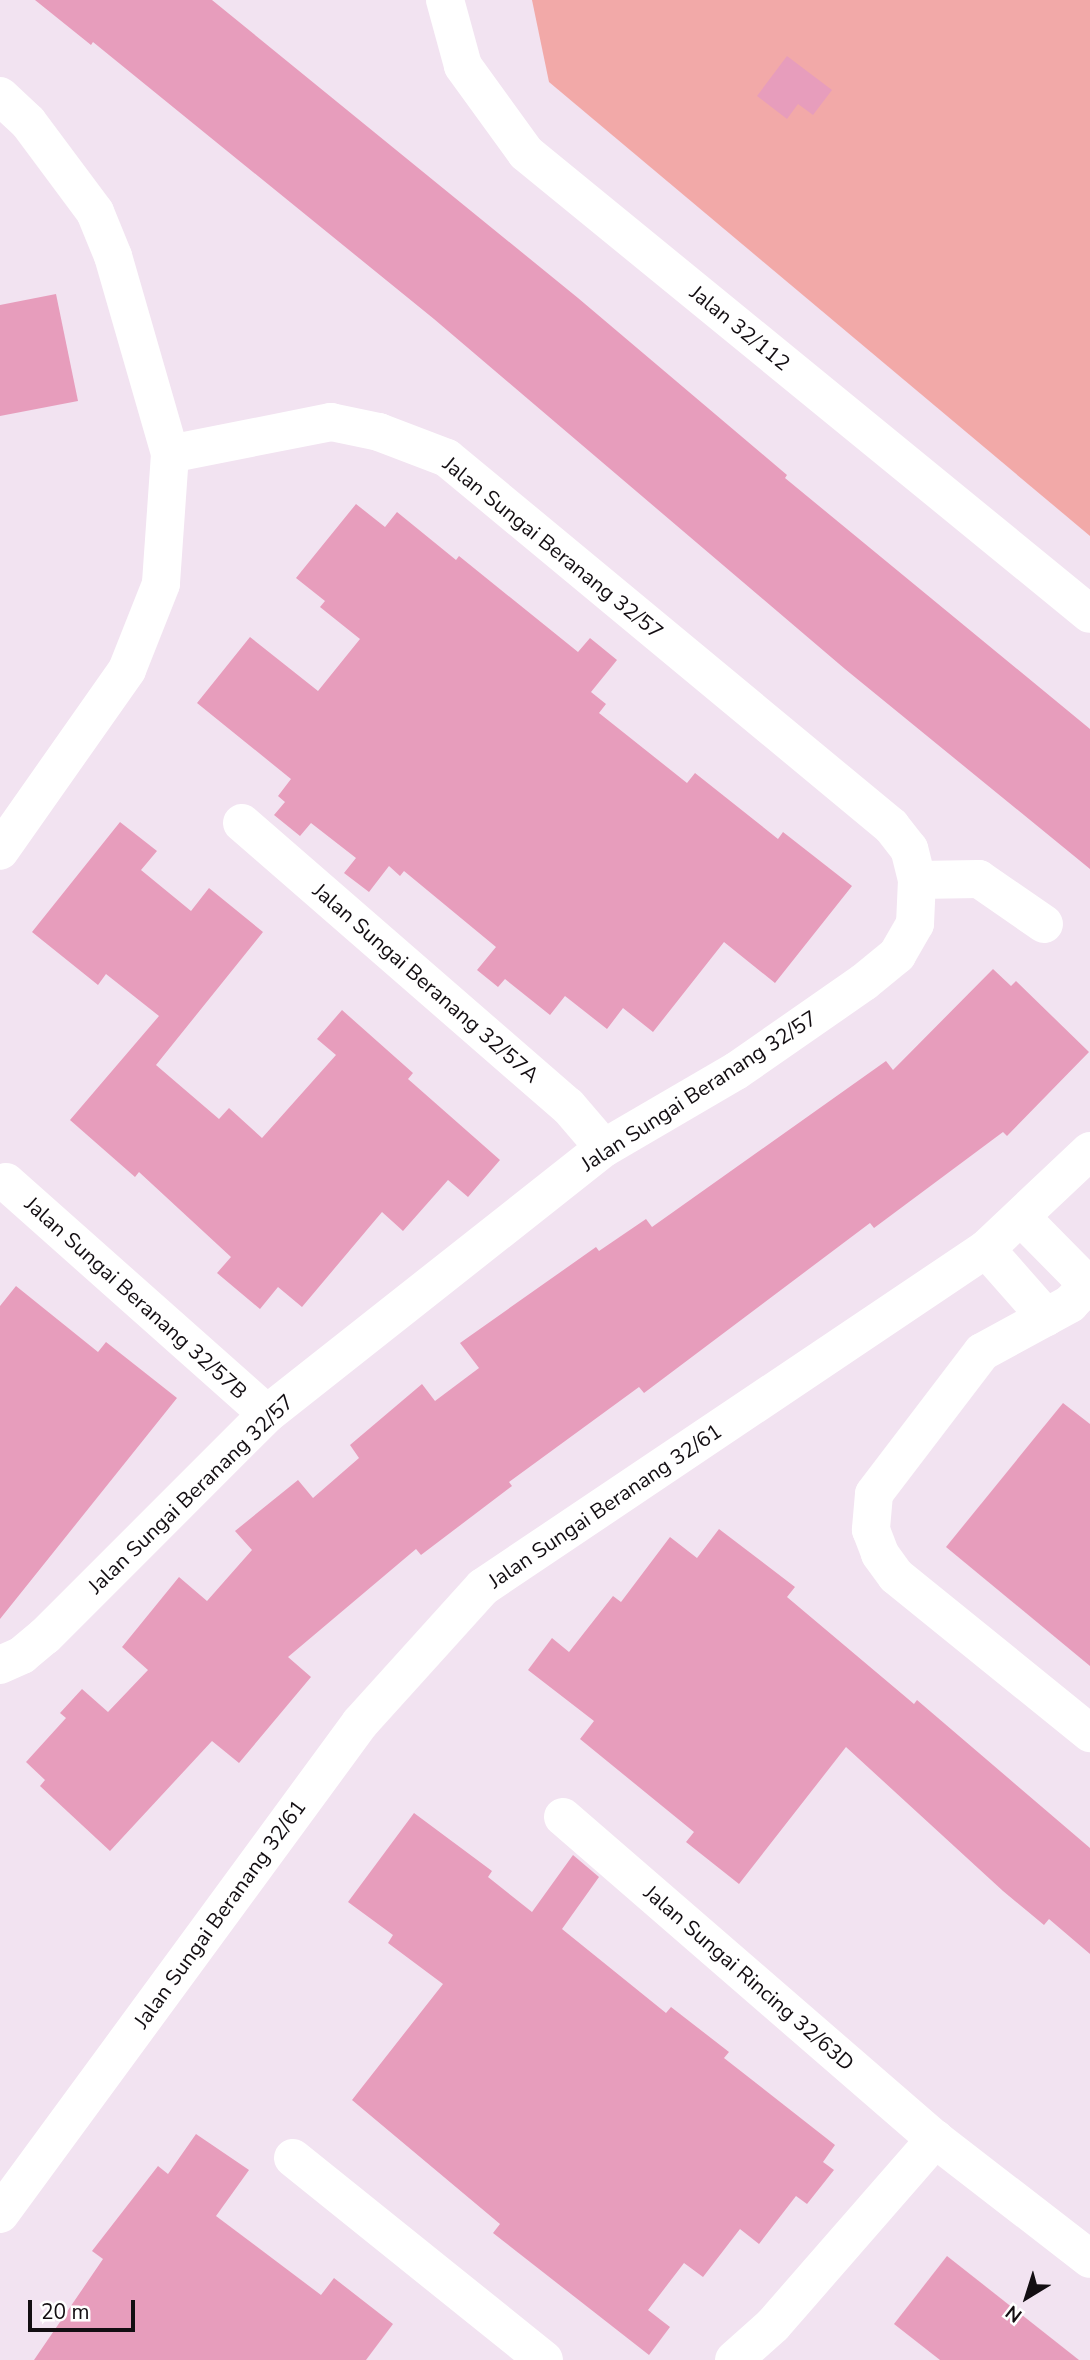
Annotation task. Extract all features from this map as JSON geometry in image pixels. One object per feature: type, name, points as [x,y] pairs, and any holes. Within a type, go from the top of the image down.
[{"type":"street","name":"Jalan 32/112","points":[[445,0],[463,66],[526,153],[1090,614]]},
{"type":"street","points":[[0,96],[28,122],[94,212],[120,278],[170,454],[161,584],[127,670],[0,851]]},
{"type":"street","name":"Jalan Sungai Beranang 32/57","points":[[0,1665],[22,1655],[46,1636],[267,1414],[604,1148],[736,1071],[897,955],[915,924],[918,880],[909,849],[891,826],[447,458],[379,432],[331,422],[170,454]]},
{"type":"street","name":"Jalan Sungai Beranang 32/57A","points":[[242,823],[568,1106],[604,1148]]},
{"type":"street","points":[[918,880],[979,878],[1044,924]]},
{"type":"street","name":"Jalan Sungai Beranang 32/61","points":[[0,2214],[360,1723],[483,1587],[986,1249],[1090,1150]]},
{"type":"street","name":"Jalan Sungai Beranang 32/57B","points":[[6,1182],[267,1414]]},
{"type":"street","points":[[1021,1217],[1077,1302]]},
{"type":"street","points":[[986,1249],[1077,1302]]},
{"type":"street","points":[[1077,1302],[982,1352],[874,1494],[871,1530],[880,1554],[896,1576],[1090,1733]]},
{"type":"street","name":"Jalan Sungai Rincing 32/63D","points":[[563,1817],[935,2139],[1090,2259]]},
{"type":"street","points":[[734,2360],[781,2316],[935,2139]]},
{"type":"street","points":[[293,2158],[544,2360]]},
{"type":"shaded area","points":[[532,0],[1090,0],[1090,536],[549,82]]},
{"type":"building","points":[[35,0],[212,0],[578,298],[787,475],[785,478],[1090,729],[1090,869],[845,669],[434,319],[93,42],[91,45]]},
{"type":"building","points":[[787,56],[832,90],[813,115],[798,104],[787,119],[757,96]]},
{"type":"building","points":[[56,294],[78,401],[0,416],[0,305]]},
{"type":"building","points":[[356,504],[385,527],[397,512],[456,560],[459,556],[578,652],[590,638],[617,660],[591,692],[606,704],[599,713],[687,783],[695,773],[778,839],[783,832],[852,886],[775,983],[724,942],[653,1032],[623,1008],[607,1029],[565,996],[550,1015],[505,979],[498,987],[477,970],[496,947],[404,871],[400,876],[389,866],[369,892],[344,873],[356,858],[311,823],[300,836],[274,815],[285,802],[278,796],[291,779],[197,703],[250,637],[318,691],[360,639],[320,607],[325,601],[296,578]]},
{"type":"building","points":[[120,822],[157,851],[141,870],[191,911],[209,888],[263,932],[156,1065],[219,1119],[229,1108],[262,1138],[336,1055],[317,1039],[342,1010],[413,1073],[408,1079],[500,1160],[468,1197],[448,1180],[403,1231],[382,1212],[302,1307],[278,1287],[260,1309],[217,1273],[231,1257],[139,1172],[135,1177],[70,1120],[159,1016],[106,974],[98,985],[32,932]]},
{"type":"building","points":[[993,969],[1011,986],[1016,981],[1089,1052],[1007,1136],[1003,1132],[874,1228],[870,1223],[644,1393],[639,1387],[509,1482],[512,1486],[421,1555],[416,1549],[288,1657],[311,1677],[239,1763],[212,1741],[110,1851],[40,1786],[45,1780],[26,1762],[66,1718],[60,1713],[82,1689],[108,1712],[148,1670],[122,1647],[179,1577],[207,1601],[252,1550],[235,1531],[298,1480],[313,1498],[359,1458],[350,1445],[422,1384],[435,1401],[479,1368],[460,1343],[596,1247],[599,1251],[646,1219],[652,1227],[886,1061],[893,1070]]},
{"type":"building","points":[[16,1286],[98,1352],[106,1342],[177,1398],[0,1619],[0,1306]]},
{"type":"building","points":[[1063,1403],[1090,1424],[1090,1666],[946,1547]]},
{"type":"building","points":[[719,1529],[795,1587],[787,1597],[914,1704],[917,1700],[1090,1848],[1090,1954],[1049,1919],[1044,1925],[1003,1891],[846,1747],[739,1884],[686,1842],[694,1832],[580,1739],[594,1721],[528,1670],[552,1638],[569,1652],[613,1596],[621,1602],[670,1537],[697,1558]]},
{"type":"building","points":[[414,1813],[492,1871],[488,1877],[532,1912],[573,1855],[599,1877],[562,1929],[666,2013],[671,2007],[729,2052],[724,2058],[835,2145],[823,2162],[834,2170],[807,2204],[796,2196],[759,2244],[740,2229],[703,2277],[684,2263],[648,2310],[670,2327],[649,2355],[493,2233],[500,2224],[352,2100],[443,1984],[388,1943],[393,1935],[348,1902]]},
{"type":"building","points":[[196,2134],[249,2170],[216,2216],[321,2295],[334,2278],[393,2324],[366,2360],[34,2360],[103,2259],[92,2251],[158,2166],[168,2174]]},
{"type":"building","points":[[947,2256],[1079,2360],[940,2360],[894,2324]]}]
